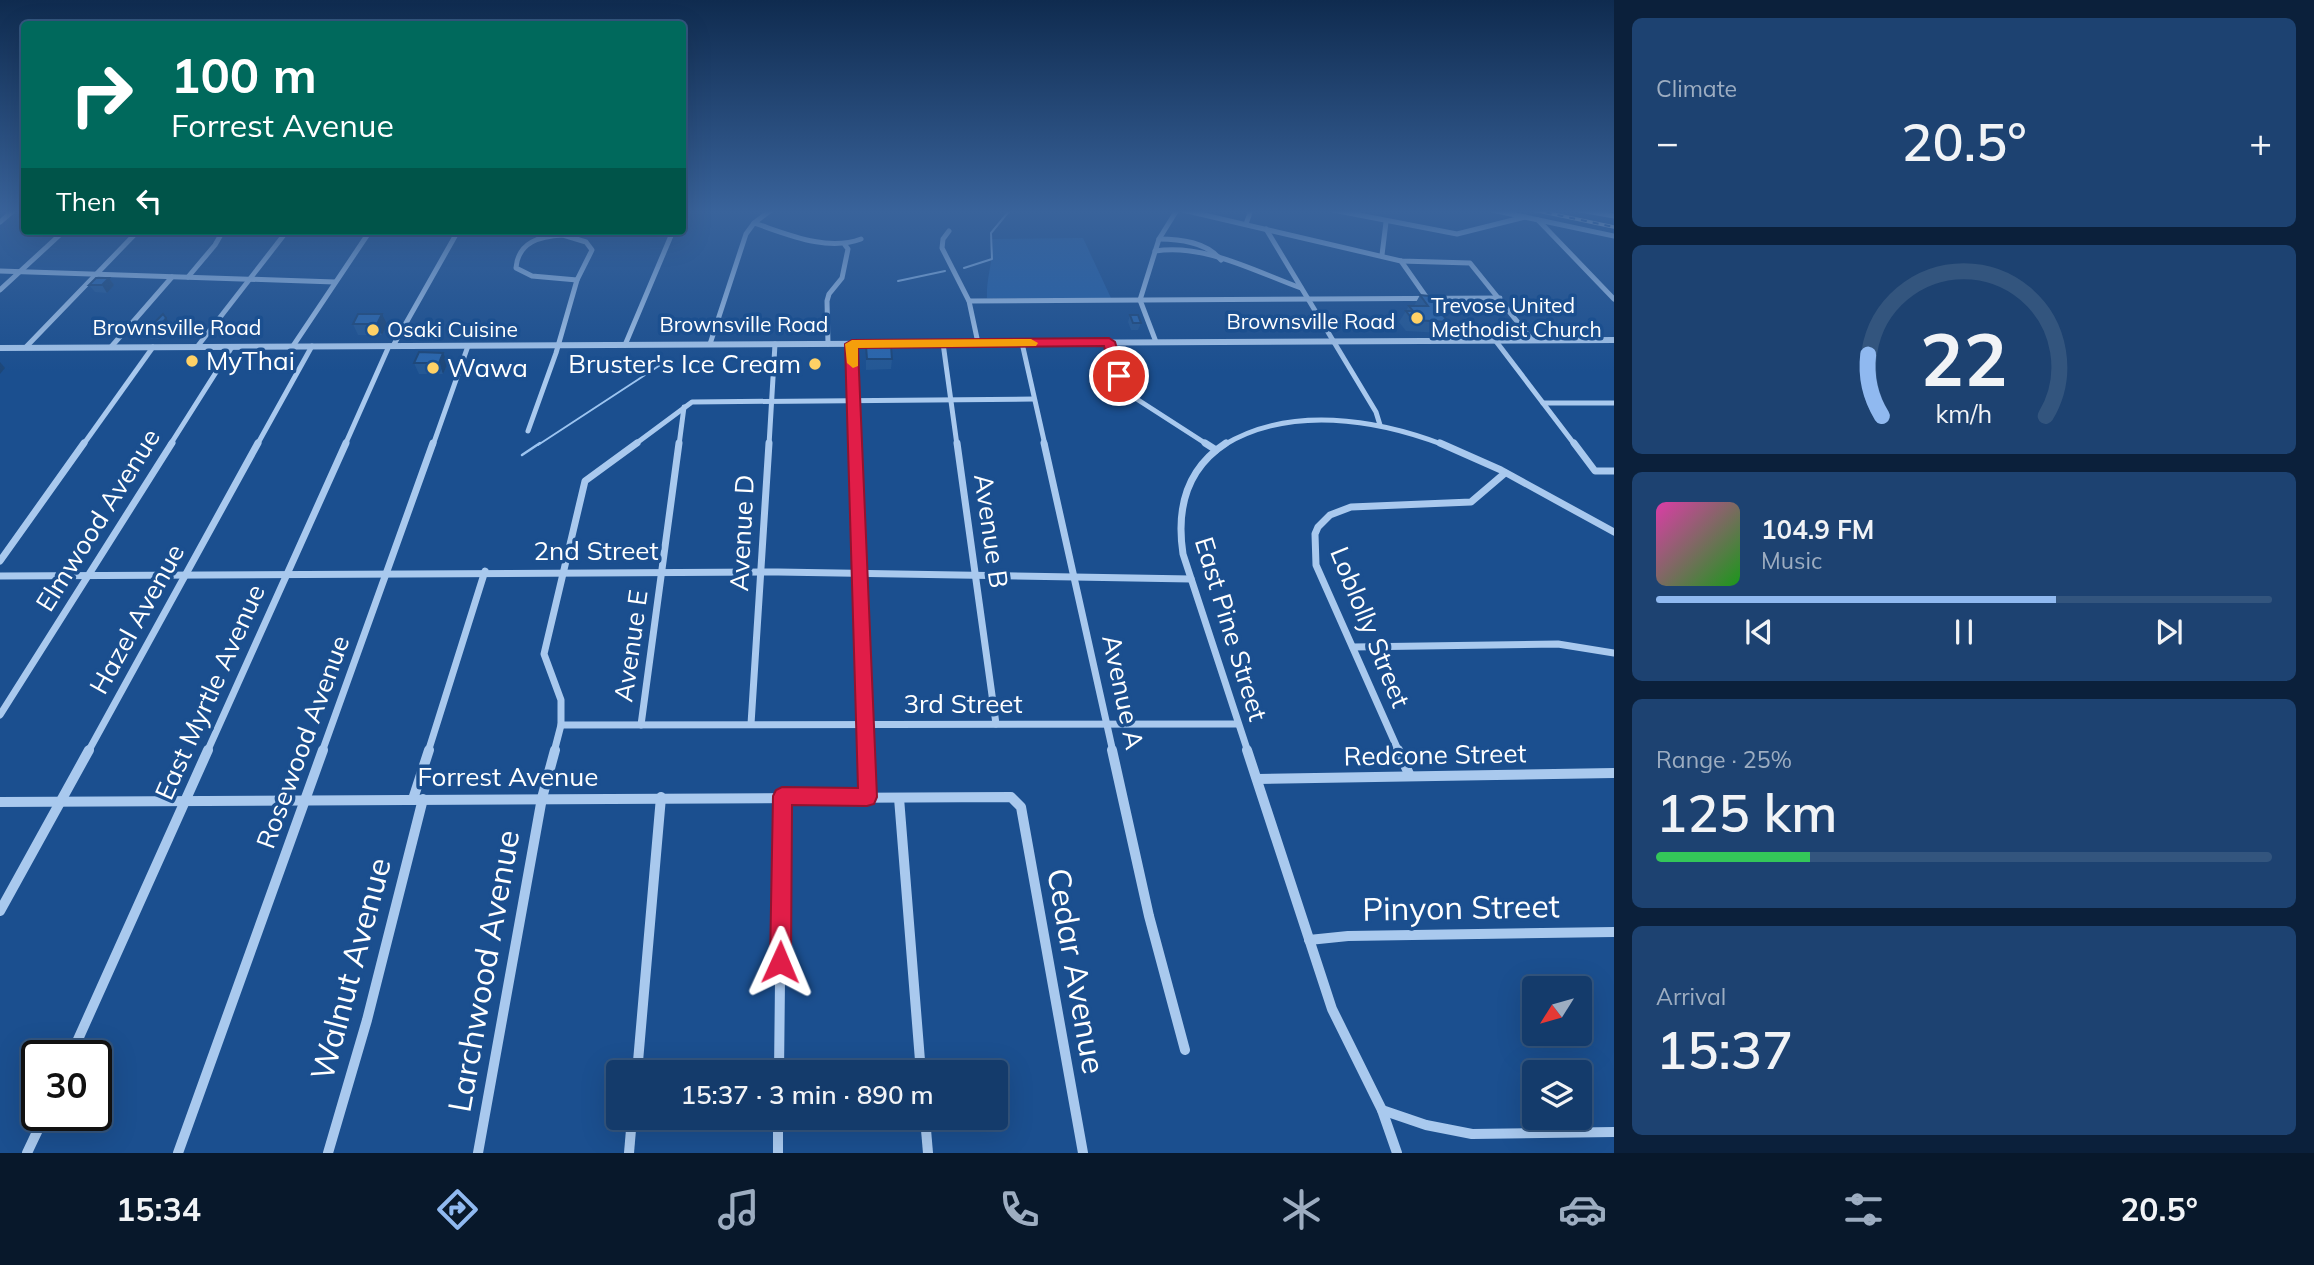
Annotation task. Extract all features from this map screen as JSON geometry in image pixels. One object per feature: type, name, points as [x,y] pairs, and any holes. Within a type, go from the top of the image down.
[{"type":"street","points":[[0,290],[29,264]]},
{"type":"street","points":[[26,348],[106,264]]},
{"type":"street","points":[[188,277],[199,264]]},
{"type":"street","points":[[197,347],[262,264]]},
{"type":"street","points":[[293,346],[347,264]]},
{"type":"street","name":"East Myrtle Avenue","points":[[78,1040],[391,346],[439,264]]},
{"type":"street","points":[[516,264],[516,268],[527,275],[577,280]]},
{"type":"street","points":[[528,431],[577,280],[585,264]]},
{"type":"street","points":[[625,345],[659,264]]},
{"type":"street","points":[[710,344],[737,264]]},
{"type":"street","points":[[828,344],[827,301],[829,294],[842,278],[845,264]]},
{"type":"street","points":[[950,264],[969,301],[978,343]]},
{"type":"street","points":[[1151,264],[1140,300],[1156,342]]},
{"type":"street","points":[[1233,264],[1301,288]]},
{"type":"street","points":[[1287,264],[1376,412],[1380,425]]},
{"type":"street","points":[[1403,264],[1457,340]]},
{"type":"street","points":[[1471,264],[1532,340]]},
{"type":"street","points":[[1580,264],[1614,299]]},
{"type":"street","points":[[0,271],[335,282]]},
{"type":"street","points":[[111,347],[172,277]]},
{"type":"street","points":[[969,301],[1500,298]]},
{"type":"street","name":"Brownsville Road","points":[[0,348],[1614,340]]},
{"type":"street","points":[[1495,341],[1595,471],[1614,471]]},
{"type":"street","points":[[1109,342],[1119,376],[1132,396],[1216,450]]},
{"type":"street","name":"Avenue B","points":[[943,343],[996,724]]},
{"type":"street","name":"Avenue A","points":[[1022,343],[1109,725],[1149,916],[1185,1050]]},
{"type":"street","name":"Avenue D","points":[[751,724],[775,344]]},
{"type":"street","points":[[852,344],[867,797]]},
{"type":"street","name":"Hazel Avenue","points":[[0,911],[312,346]]},
{"type":"street","name":"Rosewood Avenue","points":[[178,1153],[468,346]]},
{"type":"street","points":[[0,561],[153,347]]},
{"type":"street","name":"Elmwood Avenue","points":[[0,715],[232,347]]},
{"type":"street","points":[[561,725],[561,700],[544,654],[585,481],[684,407],[697,401],[1034,399]]},
{"type":"street","points":[[1543,403],[1614,403]]},
{"type":"street","name":"Avenue E","points":[[641,724],[684,407]]},
{"type":"street","name":"East Pine Street","points":[[1397,1153],[1382,1110],[1343,1034],[1309,940],[1191,579],[1180,538],[1181,504],[1195,471],[1216,450],[1246,432],[1285,422],[1330,419],[1380,425],[1451,446],[1505,472],[1614,532]]},
{"type":"street","name":"Loblolly Street","points":[[1410,776],[1316,565],[1314,537],[1321,522],[1336,511],[1351,507],[1471,502],[1480,497],[1505,472]]},
{"type":"street","name":"Walnut Avenue","points":[[328,1153],[367,1020],[418,799],[485,572]]},
{"type":"street","name":"2nd Street","points":[[0,576],[761,572],[1191,579]]},
{"type":"street","points":[[1353,647],[1558,644],[1614,653]]},
{"type":"street","name":"3rd Street","points":[[561,725],[1238,724]]},
{"type":"street","name":"Larchwood Avenue","points":[[478,1153],[542,798],[561,725]]},
{"type":"street","name":"Redcone Street","points":[[1257,779],[1614,773]]},
{"type":"street","points":[[779,1060],[782,796]]},
{"type":"street","name":"Forrest Avenue","points":[[0,802],[782,796],[1016,799]]},
{"type":"street","points":[[638,1060],[661,797]]},
{"type":"street","points":[[899,798],[921,1060]]},
{"type":"street","name":"Cedar Avenue","points":[[1016,799],[1021,807],[1083,1153]]},
{"type":"street","name":"Pinyon Street","points":[[1309,940],[1348,936],[1614,932]]},
{"type":"street","points":[[1382,1110],[1426,1125],[1472,1134],[1614,1132]]},
{"type":"street","points":[[629,1153],[631,1130]]},
{"type":"street","points":[[778,1130],[778,1153]]},
{"type":"street","points":[[926,1130],[928,1153]]},
{"type":"street","points":[[27,1153],[37,1131]]},
{"type":"shaded area","points":[[991,264],[1095,264],[1111,298],[987,298]]},
{"type":"building","points":[[96,278],[109,278],[102,285],[89,285]]},
{"type":"building","points":[[1420,295],[1429,296],[1448,322],[1413,320],[1406,311],[1413,311],[1409,306],[1428,306]]},
{"type":"building","points":[[163,314],[166,318],[155,332],[145,332]]},
{"type":"building","points":[[358,314],[382,314],[377,324],[353,324]]},
{"type":"building","points":[[1130,315],[1138,315],[1141,323],[1133,323]]},
{"type":"building","points":[[866,346],[891,346],[892,359],[867,359]]},
{"type":"building","points":[[419,352],[443,353],[439,363],[414,363]]},
{"type":"waterway","points":[[964,268],[977,264]]},
{"type":"waterway","points":[[898,281],[945,271]]},
{"type":"waterway","points":[[538,445],[671,358]]},
{"type":"waterway","points":[[522,455],[540,443]]},
{"type":"slow traffic","points":[[853,363],[852,344],[1031,343]]},
{"type":"place","name":"Trevose United Methodist Church","points":[[1417,318]]},
{"type":"place","name":"Osaki Cuisine","points":[[373,330]]},
{"type":"place","name":"MyThai","points":[[192,361]]},
{"type":"place","name":"Bruster's Ice Cream","points":[[815,364]]},
{"type":"place","name":"Wawa","points":[[433,368]]},
{"type":"route","points":[[780,962],[782,796],[867,797],[852,344],[1109,342],[1119,376]]}]
